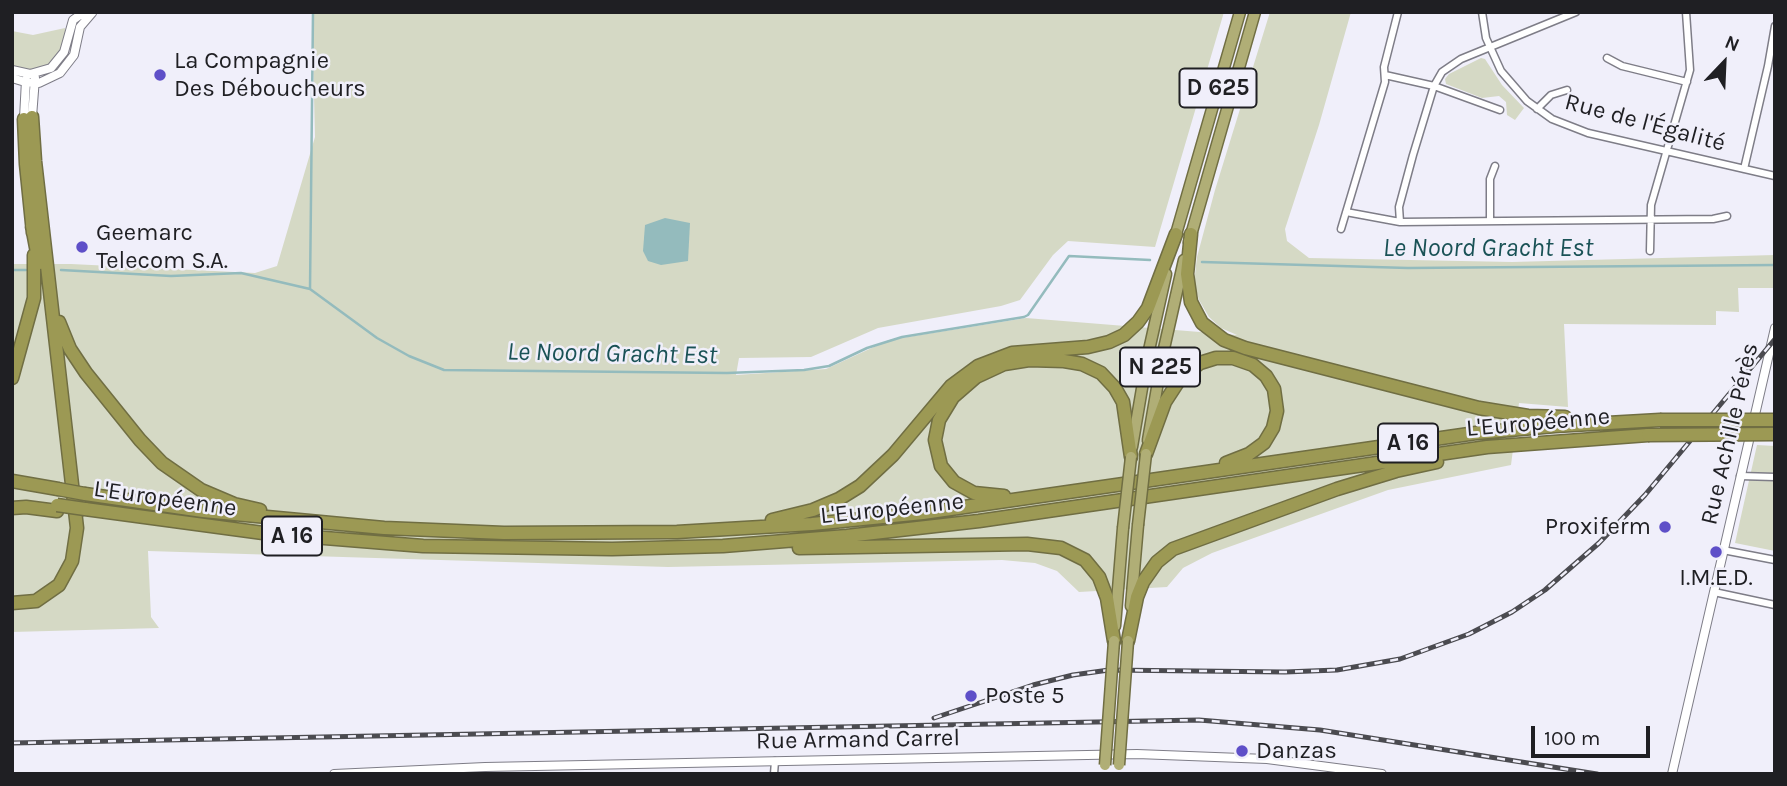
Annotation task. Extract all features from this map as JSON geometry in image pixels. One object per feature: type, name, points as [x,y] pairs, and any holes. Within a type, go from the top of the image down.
[{"type":"highway","name":"D 625","points":[[1159,305],[1176,234],[1240,12]]},
{"type":"highway","name":"D 625","points":[[1179,281],[1255,12]]},
{"type":"highway","points":[[12,378],[35,291],[25,155],[28,118]]},
{"type":"highway","points":[[12,603],[36,601],[55,589],[70,566],[76,540],[76,519],[28,118]]},
{"type":"highway","points":[[12,595],[34,593],[52,581],[63,563],[70,526],[41,279],[32,226]]},
{"type":"highway","points":[[677,532],[778,519],[831,503],[853,491],[880,469],[946,391],[978,366],[1012,353],[1088,347],[1124,335],[1148,308],[1176,234]]},
{"type":"highway","points":[[1191,234],[1187,274],[1193,306],[1208,329],[1229,342],[1502,413],[1538,417],[1660,420]]},
{"type":"highway","points":[[48,279],[61,328],[73,355],[140,440],[172,472],[201,491],[234,504],[357,526]]},
{"type":"highway","name":"N 225","points":[[1119,771],[1146,454],[1161,362],[1179,281]]},
{"type":"highway","name":"N 225","points":[[1104,769],[1131,457],[1159,305]]},
{"type":"highway","points":[[1146,454],[1172,390],[1185,374],[1200,363],[1222,358],[1243,360],[1262,371],[1272,385],[1277,404],[1275,423],[1268,438],[1255,451],[1239,459],[1157,480]]},
{"type":"highway","points":[[1039,497],[985,495],[969,491],[950,479],[939,460],[935,434],[941,415],[962,388],[992,369],[1010,363],[1035,360],[1070,362],[1096,370],[1112,384],[1123,402],[1131,457]]},
{"type":"highway","name":"L'Européenne","points":[[12,481],[190,509],[357,526],[512,533],[677,532],[828,523],[1039,497],[1484,432],[1660,420],[1775,420]]},
{"type":"highway","name":"L'Européenne","points":[[12,497],[85,513],[322,539],[461,548],[612,550],[797,541],[919,528],[1444,453],[1544,442],[1648,435],[1774,435]]},
{"type":"highway","points":[[1129,641],[1143,582],[1157,562],[1179,546],[1395,471],[1544,442]]},
{"type":"highway","points":[[12,508],[57,508]]},
{"type":"highway","points":[[684,547],[770,549],[1027,544],[1061,548],[1085,560],[1099,577],[1107,598],[1114,641]]},
{"type":"street","points":[[1341,229],[1385,75],[1384,67],[1398,12]]},
{"type":"street","name":"Rue de l'Égalité","points":[[1482,12],[1489,48],[1508,80],[1537,109],[1558,122],[1581,131],[1775,176]]},
{"type":"street","points":[[1400,222],[1400,204],[1434,86],[1440,75],[1448,66],[1576,12]]},
{"type":"street","points":[[1650,251],[1651,205],[1691,60],[1686,12]]},
{"type":"street","points":[[12,78],[30,78],[48,70],[60,59],[67,45],[74,18],[93,13]]},
{"type":"street","points":[[1744,169],[1775,26]]},
{"type":"street","points":[[1607,58],[1622,66],[1687,82]]},
{"type":"street","points":[[12,70],[30,78]]},
{"type":"street","points":[[1385,75],[1434,86],[1500,110]]},
{"type":"street","points":[[28,118],[30,78]]},
{"type":"street","points":[[1537,109],[1551,95],[1567,90]]},
{"type":"street","points":[[1490,221],[1490,179],[1495,166]]},
{"type":"street","points":[[1346,212],[1400,222],[1650,220],[1727,216]]},
{"type":"street","name":"Rue Achille Pérès","points":[[1672,774],[1775,328]]},
{"type":"street","points":[[1740,476],[1775,477]]},
{"type":"street","name":"Rue Achille Pérès","points":[[1723,550],[1775,560]]},
{"type":"street","points":[[1714,592],[1775,605]]},
{"type":"street","name":"Rue Armand Carrel","points":[[334,774],[485,767],[1155,754],[1267,759],[1382,774]]},
{"type":"street","points":[[774,774],[775,761]]},
{"type":"shaded area","points":[[312,12],[1224,12],[1155,247],[1068,241],[1053,255],[1020,300],[1001,306],[878,328],[811,357],[739,358],[736,375],[826,369],[889,340],[1026,318],[1237,335],[1221,328],[1209,317],[1199,300],[1194,283],[1197,257],[1215,190],[1270,12],[1351,12],[1319,125],[1285,229],[1287,241],[1309,258],[1512,262],[1775,255],[1775,288],[1738,288],[1739,312],[1716,311],[1716,325],[1564,324],[1568,407],[1519,403],[1511,465],[1388,490],[1212,553],[1183,568],[1167,587],[1079,592],[1057,571],[1035,563],[1002,560],[668,567],[148,551],[151,617],[159,628],[12,632],[12,264],[71,264],[255,273],[277,266],[315,137]]},
{"type":"shaded area","points":[[65,28],[65,42],[61,54],[50,65],[34,72],[12,67],[12,31],[33,35]]},
{"type":"shaded area","points":[[1481,58],[1485,59],[1502,85],[1524,108],[1515,120],[1507,115],[1506,102],[1499,96],[1482,98],[1446,84],[1445,79],[1449,74]]},
{"type":"shaded area","points":[[665,218],[690,223],[688,261],[661,265],[648,261],[643,251],[645,225]]},
{"type":"shaded area","points":[[1757,445],[1775,446],[1775,551],[1735,543]]},
{"type":"waterway","points":[[310,289],[313,12]]},
{"type":"waterway","name":"Le Noord Gracht Est","points":[[61,270],[171,276],[241,273],[310,289],[377,338],[409,356],[444,370],[727,373],[804,370],[829,366],[867,348],[902,337],[1024,317],[1069,256],[1150,260]]},
{"type":"waterway","name":"Le Noord Gracht Est","points":[[1202,262],[1408,268],[1775,265]]},
{"type":"waterway","name":"Le Noord Gracht Est","points":[[12,270],[26,270]]},
{"type":"railway","points":[[934,718],[1033,685],[1073,675],[1109,670],[1337,670],[1400,659],[1469,634],[1512,612],[1545,590],[1599,543],[1645,495],[1775,339]]},
{"type":"railway","points":[[12,743],[1199,720],[1320,730],[1597,774]]},
{"type":"place","name":"La Compagnie Des Déboucheurs","points":[[160,75]]},
{"type":"place","name":"Geemarc Telecom S.A.","points":[[82,247]]},
{"type":"place","name":"Proxiferm","points":[[1665,527]]},
{"type":"place","name":"I.M.E.D.","points":[[1716,552]]},
{"type":"place","name":"Poste 5","points":[[971,696]]},
{"type":"place","name":"Danzas","points":[[1242,751]]}]
